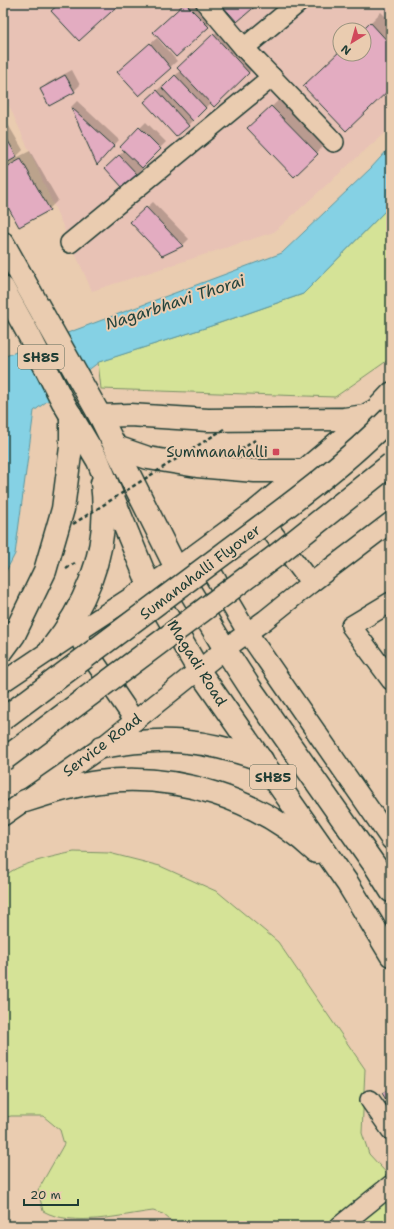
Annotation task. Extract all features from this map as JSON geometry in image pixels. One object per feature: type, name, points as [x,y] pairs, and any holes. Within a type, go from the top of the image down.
[{"type":"main road","name":"Magadi Road","points":[[3,243],[116,446],[176,568],[251,689],[376,867],[391,891]]},
{"type":"main road","name":"Magadi Road","points":[[3,288],[67,408],[98,461],[149,584],[199,671],[348,884],[391,955]]},
{"type":"main road","points":[[3,650],[14,635],[45,571],[64,508],[72,447],[67,408]]},
{"type":"main road","points":[[100,416],[130,415],[208,420],[344,420],[365,416],[382,415]]},
{"type":"main road","name":"Sumanahalli Flyover","points":[[3,719],[253,532],[356,450],[373,436],[382,415]]},
{"type":"main road","points":[[116,446],[148,458],[216,468],[255,471],[300,471]]},
{"type":"main road","points":[[51,649],[68,627],[84,597],[98,558],[102,534],[103,510],[102,485],[98,461]]},
{"type":"main road","points":[[3,760],[273,558],[391,464]]},
{"type":"main road","points":[[102,747],[128,742],[179,741],[221,747],[262,760]]},
{"type":"main road","points":[[25,801],[62,789],[100,782],[126,780],[178,784],[202,790],[226,797],[250,807],[282,826],[313,848],[348,884]]},
{"type":"street","points":[[206,3],[244,48],[334,142]]},
{"type":"street","points":[[244,48],[298,3]]},
{"type":"street","points":[[70,243],[272,77]]},
{"type":"street","points":[[3,682],[149,584],[176,568],[256,510],[300,471],[382,415],[391,392]]},
{"type":"street","points":[[256,510],[311,583]]},
{"type":"street","name":"Service Road","points":[[3,816],[102,747],[225,649],[265,620],[391,522]]},
{"type":"street","points":[[199,551],[247,632],[391,840]]},
{"type":"street","points":[[391,602],[352,626],[391,680]]},
{"type":"street","points":[[76,633],[135,721]]},
{"type":"street","points":[[370,1100],[391,1130]]},
{"type":"street","points":[[340,1226],[391,1185]]},
{"type":"path","points":[[74,524],[224,429]]},
{"type":"path","points":[[216,468],[256,439]]},
{"type":"shaded area","points":[[3,3],[391,3],[391,127],[274,232],[92,291],[3,92]]},
{"type":"green space","points":[[391,205],[391,358],[335,397],[101,389],[98,362],[211,326],[303,294]]},
{"type":"green space","points":[[74,852],[109,853],[160,866],[218,892],[278,942],[365,1069],[362,1133],[369,1154],[391,1178],[391,1226],[177,1226],[163,1214],[153,1211],[83,1220],[55,1216],[43,1211],[38,1190],[64,1144],[60,1130],[43,1116],[11,1116],[3,1118],[3,878],[8,873],[26,865],[47,858]]},
{"type":"water","name":"Nagarbhavi Thorai","points":[[391,146],[391,205],[303,294],[211,326],[99,362],[34,411],[15,554],[3,577],[3,357],[282,253],[371,168]]},
{"type":"building","points":[[60,3],[121,3],[79,41],[51,11]]},
{"type":"building","points":[[185,3],[209,27],[176,57],[153,32]]},
{"type":"building","points":[[220,3],[259,3],[237,22]]},
{"type":"building","points":[[372,24],[391,45],[391,88],[346,131],[303,86],[332,59],[332,62],[372,62]]},
{"type":"building","points":[[213,34],[249,73],[214,107],[177,68]]},
{"type":"building","points":[[150,43],[171,68],[139,96],[117,72]]},
{"type":"building","points":[[65,75],[75,92],[49,106],[40,89]]},
{"type":"building","points":[[175,75],[206,108],[193,121],[162,88]]},
{"type":"building","points":[[157,90],[189,126],[176,137],[144,102]]},
{"type":"building","points":[[271,106],[318,154],[294,177],[247,128]]},
{"type":"building","points":[[72,108],[114,146],[97,165],[72,110]]},
{"type":"building","points":[[139,127],[161,149],[142,168],[120,147]]},
{"type":"building","points":[[3,132],[17,157],[3,165]]},
{"type":"building","points":[[119,155],[138,175],[123,188],[105,168]]},
{"type":"building","points":[[21,159],[50,210],[19,227],[3,198],[3,169]]},
{"type":"building","points":[[146,207],[183,246],[162,256],[130,222]]},
{"type":"building","points":[[391,1088],[391,1108],[382,1093]]},
{"type":"place","name":"Summanahalli","points":[[276,452]]}]
